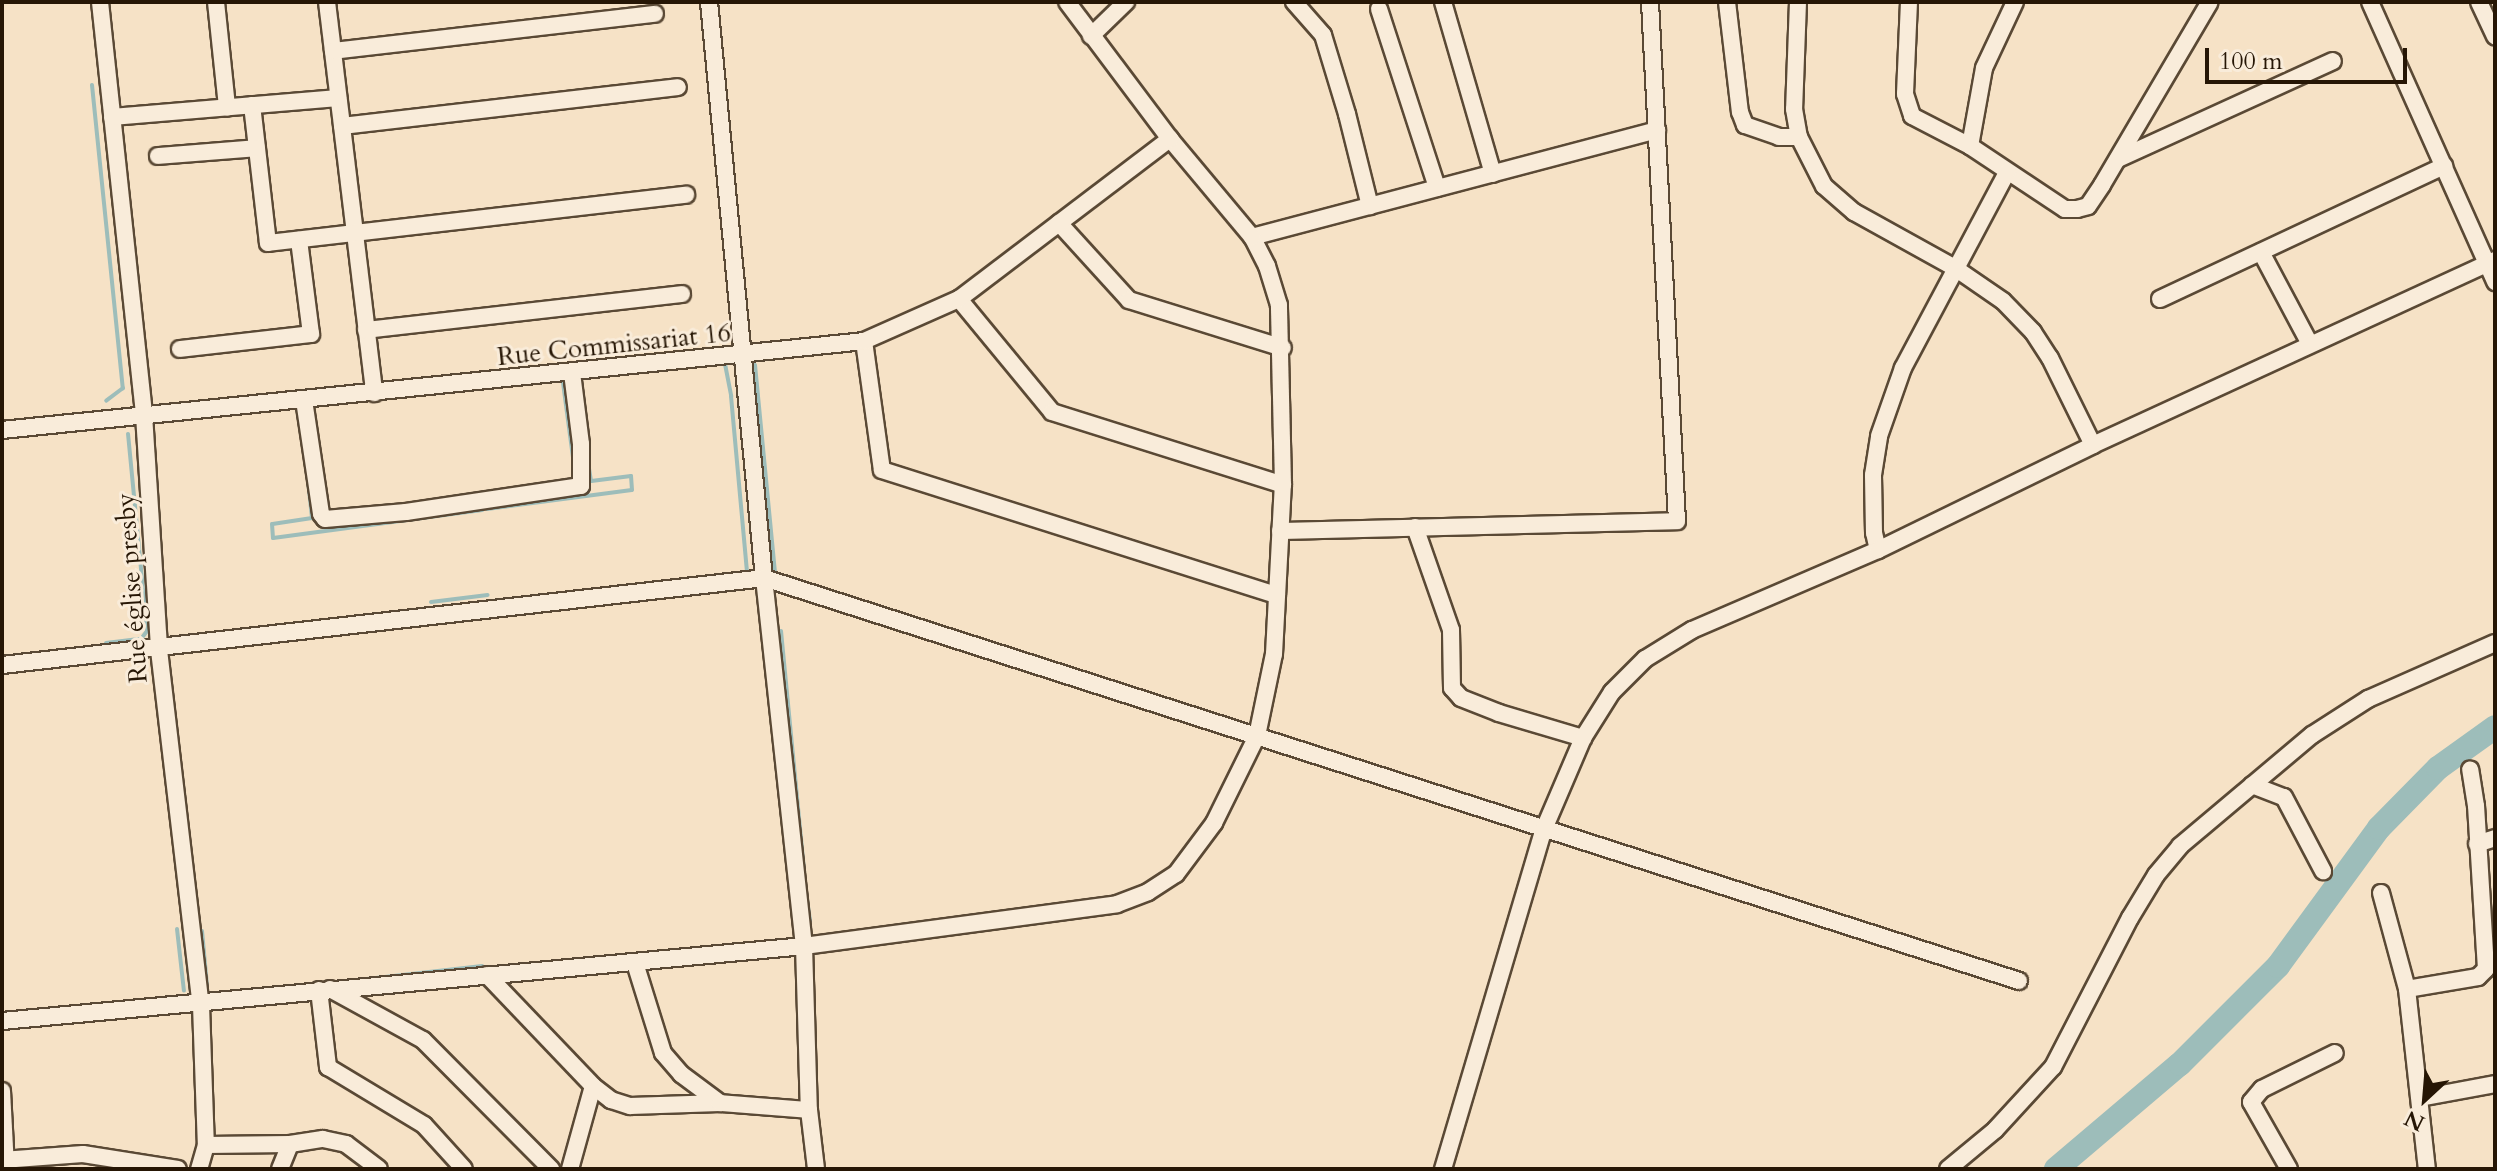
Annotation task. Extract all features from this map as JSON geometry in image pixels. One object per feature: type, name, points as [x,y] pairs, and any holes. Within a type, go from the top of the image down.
[{"type":"street","name":"Rue église presby","points":[[100,2],[144,415],[159,650],[201,1005],[206,1145],[199,1169]]},
{"type":"street","points":[[216,2],[227,107]]},
{"type":"street","points":[[327,2],[374,393]]},
{"type":"street","points":[[709,2],[764,578],[804,946],[809,1110],[816,1169]]},
{"type":"street","points":[[2,1021],[201,1005],[324,989],[804,946],[1117,904],[1148,892],[1176,874],[1214,823],[1257,736],[1274,654],[1283,485],[1283,348],[1279,305],[1267,266],[1252,237],[1170,139],[1067,2]]},
{"type":"street","points":[[1091,36],[1126,2]]},
{"type":"street","points":[[1294,2],[1323,35],[1370,206]]},
{"type":"street","points":[[1443,2],[1493,174]]},
{"type":"street","points":[[1280,531],[1677,521],[1650,2]]},
{"type":"street","points":[[1727,2],[1740,112],[1745,125],[1779,137],[1799,137]]},
{"type":"street","points":[[1798,2],[1794,109],[1799,137],[1824,186],[1854,212],[1955,268],[2003,301],[2033,332],[2050,358],[2093,445]]},
{"type":"street","points":[[1909,2],[1907,109],[1922,123],[1970,146],[2065,209],[2088,206],[2210,2]]},
{"type":"street","points":[[1970,146],[1984,68],[2015,2]]},
{"type":"street","points":[[2370,2],[2491,262],[2495,282]]},
{"type":"street","points":[[2479,2],[2495,37]]},
{"type":"street","points":[[1379,9],[1437,188]]},
{"type":"street","points":[[333,51],[655,14]]},
{"type":"street","points":[[2118,159],[2333,61]]},
{"type":"street","points":[[342,126],[678,87]]},
{"type":"street","points":[[112,117],[338,98]]},
{"type":"street","points":[[252,105],[268,243],[686,195]]},
{"type":"street","points":[[1252,237],[1657,130]]},
{"type":"street","name":"Rue Commissariat 16","points":[[2,430],[743,356],[864,341],[959,299],[1170,139]]},
{"type":"street","points":[[158,156],[257,148]]},
{"type":"street","points":[[2160,299],[2444,166]]},
{"type":"street","points":[[1878,550],[1874,533],[1873,475],[1879,436],[1903,368],[2007,172]]},
{"type":"street","points":[[1059,223],[1129,300],[1283,348]]},
{"type":"street","points":[[180,349],[311,334],[299,240]]},
{"type":"street","points":[[2261,252],[2310,344]]},
{"type":"street","points":[[1443,1169],[1544,829],[1583,738],[1612,692],[1645,659],[1692,630],[1878,550],[2093,445],[2491,262]]},
{"type":"street","points":[[366,330],[682,294]]},
{"type":"street","points":[[959,299],[1052,412],[1283,485]]},
{"type":"street","points":[[864,341],[882,470],[1277,595]]},
{"type":"street","points":[[304,400],[321,514],[325,519],[406,512],[581,486],[572,373]]},
{"type":"street","points":[[1415,527],[1451,630],[1452,688],[1461,698],[1499,713],[1583,738]]},
{"type":"street","points":[[2,665],[159,650],[764,578],[2019,981]]},
{"type":"street","points":[[1948,1169],[1995,1130],[2053,1067],[2130,918],[2156,875],[2190,837],[2312,735],[2368,699],[2495,643]]},
{"type":"street","points":[[2407,989],[2489,973],[2486,969],[2476,806],[2470,769]]},
{"type":"street","points":[[2252,785],[2284,797],[2323,871]]},
{"type":"street","points":[[2477,844],[2495,838]]},
{"type":"street","points":[[2381,893],[2407,989],[2427,1169]]},
{"type":"street","points":[[635,963],[663,1053],[681,1074],[720,1103]]},
{"type":"street","points":[[487,975],[593,1086],[611,1100],[630,1106],[720,1103],[809,1110]]},
{"type":"street","points":[[324,989],[328,1067],[424,1125],[464,1169]]},
{"type":"street","points":[[324,989],[423,1040],[551,1169]]},
{"type":"street","points":[[2289,1169],[2251,1102],[2262,1089],[2335,1053]]},
{"type":"street","points":[[2420,1098],[2495,1084]]},
{"type":"street","points":[[570,1169],[593,1086]]},
{"type":"street","points":[[2,1091],[5,1163],[83,1154],[178,1169]]},
{"type":"street","points":[[206,1145],[290,1144],[323,1139],[346,1144],[379,1169]]},
{"type":"street","points":[[280,1169],[290,1144]]},
{"type":"waterway","points":[[92,85],[123,388],[106,401]]},
{"type":"waterway","points":[[721,361],[725,364],[731,396],[747,571]]},
{"type":"waterway","points":[[755,365],[775,573]]},
{"type":"waterway","points":[[562,375],[574,465]]},
{"type":"waterway","points":[[106,643],[141,639],[147,631],[128,434]]},
{"type":"waterway","points":[[487,509],[632,490],[631,476],[591,481],[588,461]]},
{"type":"waterway","points":[[307,471],[312,518],[272,524],[273,538],[482,510]]},
{"type":"waterway","points":[[431,602],[488,595]]},
{"type":"waterway","points":[[781,631],[804,872]]},
{"type":"waterway","points":[[2056,1169],[2180,1064],[2278,966],[2379,828],[2438,768],[2495,727]]},
{"type":"waterway","points":[[806,892],[810,921]]},
{"type":"waterway","points":[[177,929],[184,991]]},
{"type":"waterway","points":[[202,931],[207,986]]},
{"type":"waterway","points":[[358,980],[482,966]]}]
